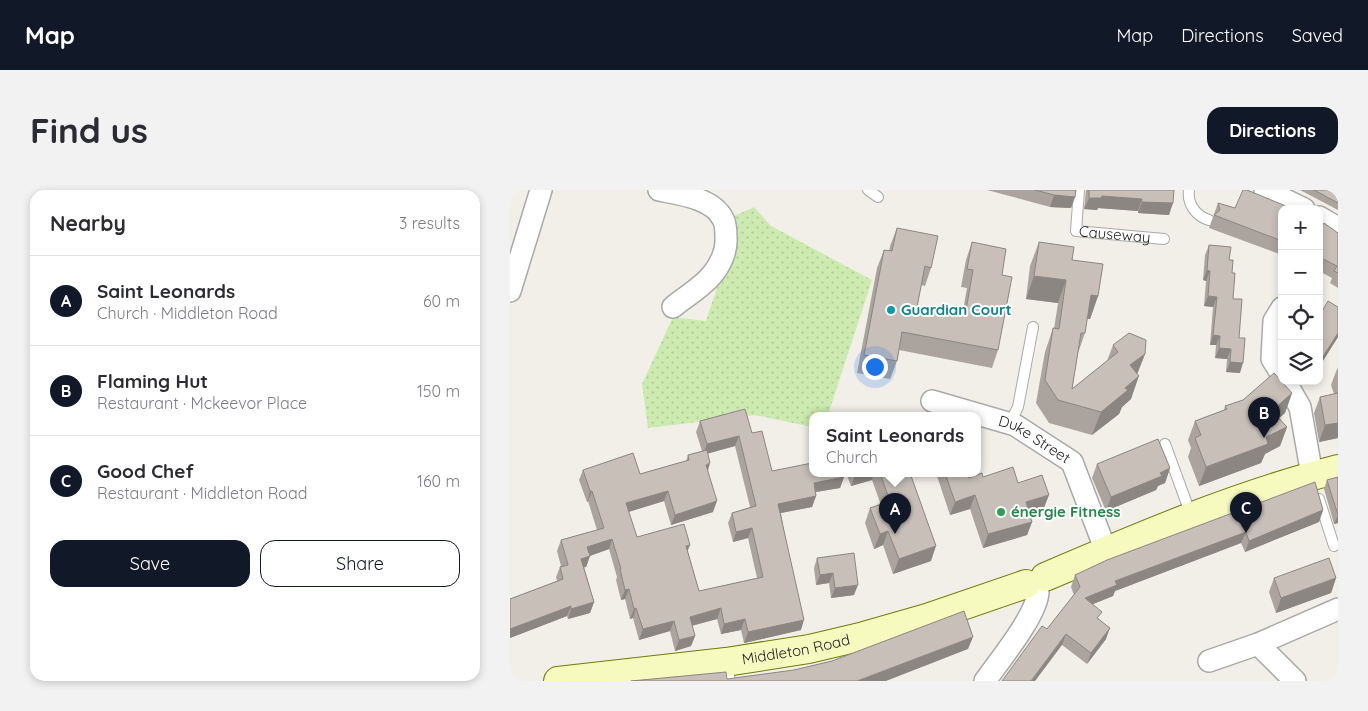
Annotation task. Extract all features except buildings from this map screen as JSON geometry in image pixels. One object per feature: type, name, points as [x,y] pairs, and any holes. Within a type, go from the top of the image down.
[{"type":"street","points":[[510,291],[542,190]]},
{"type":"street","points":[[659,190],[693,197],[715,208],[723,219],[726,231],[726,244],[718,267],[710,278],[672,307]]},
{"type":"street","points":[[1265,190],[1296,205]]},
{"type":"street","points":[[1323,219],[1338,228]]},
{"type":"street","points":[[1278,314],[1274,321],[1272,359],[1278,369]]},
{"type":"street","points":[[1287,385],[1300,407],[1315,484]]},
{"type":"street","name":"Duke Street","points":[[932,401],[971,412]]},
{"type":"street","name":"Duke Street","points":[[981,415],[1015,424],[1072,462],[1106,551]]},
{"type":"street","name":"Middleton Road","points":[[558,681],[728,672],[809,649],[864,636],[1036,584],[1106,551],[1192,516],[1267,488],[1315,484],[1338,469]]},
{"type":"street","points":[[985,681],[1027,621],[1037,600],[1036,584]]},
{"type":"street","points":[[1209,661],[1258,644],[1338,609]]},
{"type":"street","points":[[1258,644],[1295,681]]},
{"type":"lane","points":[[868,190],[878,197]]},
{"type":"lane","name":"Causeway","points":[[1079,190],[1076,231],[1164,239]]},
{"type":"lane","points":[[1190,190],[1188,195],[1192,207],[1209,220]]},
{"type":"lane","points":[[1010,423],[1018,407],[1033,327]]},
{"type":"lane","points":[[1165,444],[1192,516]]},
{"type":"lane","points":[[1315,484],[1334,546]]},
{"type":"green space","points":[[754,207],[771,226],[872,280],[829,412],[809,412],[809,426],[755,415],[648,428],[642,384],[673,317],[706,321],[733,240],[730,218]]},
{"type":"place","name":"Guardian Court","points":[[891,310]]},
{"type":"place","name":"Flaming Hut","points":[[1264,438]]},
{"type":"place","name":"énergie Fitness","points":[[1001,512]]},
{"type":"place","name":"Good Chef","points":[[1246,533]]},
{"type":"place","name":"Saint Leonards","points":[[895,534]]}]
